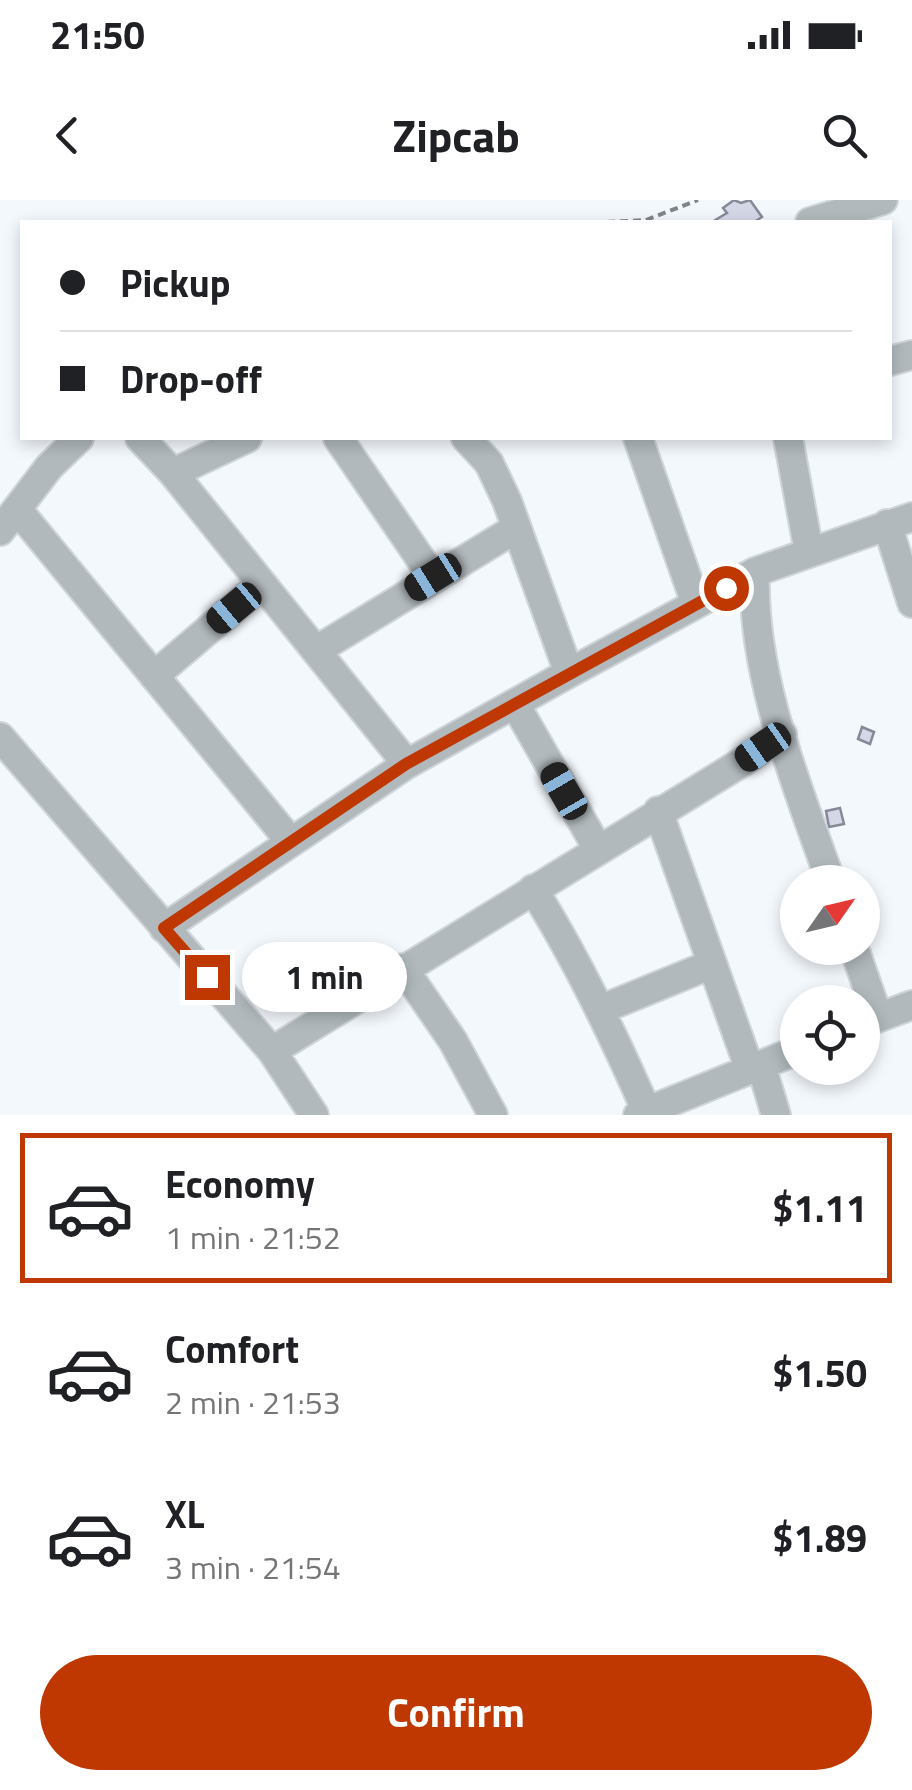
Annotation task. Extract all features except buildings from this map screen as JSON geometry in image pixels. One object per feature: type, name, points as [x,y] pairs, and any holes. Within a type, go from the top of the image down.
[{"type":"street","points":[[817,220],[883,200]]},
{"type":"street","points":[[77,440],[49,467],[8,520],[154,676],[291,842]]},
{"type":"street","points":[[142,440],[172,472],[406,764]]},
{"type":"street","points":[[172,472],[243,440]]},
{"type":"street","points":[[339,440],[433,577]]},
{"type":"street","points":[[468,440],[489,463],[507,500],[569,673]]},
{"type":"street","points":[[639,440],[696,604]]},
{"type":"street","points":[[788,440],[808,552]]},
{"type":"street","points":[[164,928],[406,764],[755,572],[899,520],[912,602]]},
{"type":"street","points":[[317,650],[515,529]]},
{"type":"street","points":[[755,572],[754,612],[782,734],[825,865]]},
{"type":"street","points":[[154,676],[261,585]]},
{"type":"street","points":[[514,704],[598,848]]},
{"type":"street","points":[[272,1051],[782,734]]},
{"type":"street","points":[[0,737],[272,1051],[314,1115]]},
{"type":"street","points":[[658,811],[712,964],[776,1115]]},
{"type":"street","points":[[533,889],[602,1009],[642,1113],[780,1057]]},
{"type":"street","points":[[602,1009],[712,964]]},
{"type":"street","points":[[403,968],[453,1042],[493,1115]]},
{"type":"street","points":[[880,1017],[912,1006]]},
{"type":"path","points":[[646,220],[698,200]]},
{"type":"route","points":[[207,977],[164,928],[406,764],[726,588]]}]
